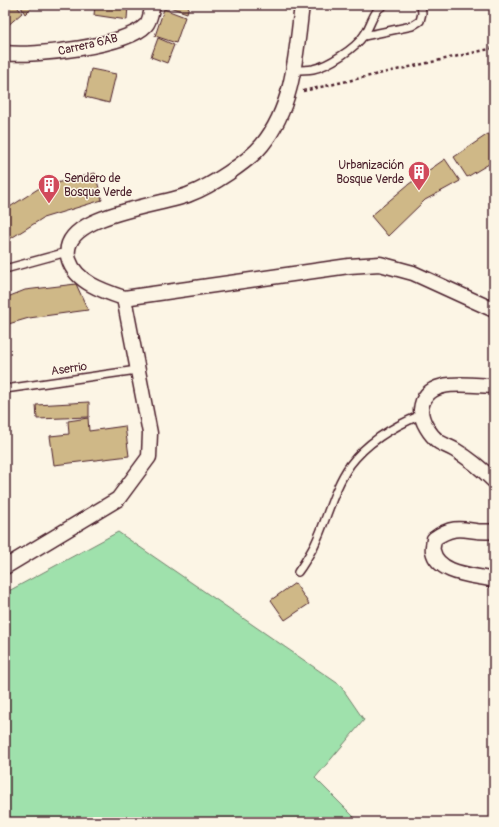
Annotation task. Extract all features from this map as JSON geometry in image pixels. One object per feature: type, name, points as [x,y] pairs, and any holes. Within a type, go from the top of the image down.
[{"type":"street","name":"Carrera 6AB","points":[[5,53],[43,54],[108,42],[138,32],[148,24],[153,5]]},
{"type":"street","points":[[302,5],[294,70],[288,94],[279,120],[261,146],[229,172],[189,195],[114,214],[85,226],[71,239],[67,252],[72,270],[86,282],[106,292],[124,298],[380,264],[413,273],[494,310]]},
{"type":"street","points":[[5,567],[118,499],[149,457],[150,433],[124,298]]},
{"type":"street","points":[[494,386],[455,384],[433,390],[422,404],[421,415],[427,428],[438,441],[478,465],[494,480]]},
{"type":"street","points":[[494,531],[488,532],[464,528],[444,531],[434,539],[433,551],[439,563],[451,570],[494,580]]},
{"type":"lane","points":[[364,36],[373,16],[384,5]]},
{"type":"lane","points":[[294,70],[313,69],[331,62],[364,36],[412,26],[420,21],[422,13],[421,5]]},
{"type":"lane","points":[[5,269],[67,252]]},
{"type":"lane","name":"Aserrio","points":[[5,389],[137,370]]},
{"type":"lane","points":[[298,572],[314,546],[335,495],[350,466],[372,443],[397,424],[421,415]]},
{"type":"path","points":[[288,94],[494,48]]},
{"type":"green space","points":[[118,532],[340,685],[364,720],[315,778],[359,822],[5,822],[5,593]]},
{"type":"building","points":[[5,5],[16,5],[22,13],[5,28]]},
{"type":"building","points":[[20,5],[34,5],[25,14]]},
{"type":"building","points":[[95,5],[128,5],[127,20],[94,15]]},
{"type":"building","points":[[164,5],[189,5],[187,13]]},
{"type":"building","points":[[164,9],[185,17],[176,43],[155,36]]},
{"type":"building","points":[[158,38],[174,45],[167,63],[151,57]]},
{"type":"building","points":[[91,69],[116,74],[109,103],[85,97]]},
{"type":"building","points":[[494,132],[494,161],[467,177],[454,157],[488,134]]},
{"type":"building","name":"Urbanización Bosque Verde","points":[[445,159],[460,181],[425,200],[388,236],[371,216],[409,184]]},
{"type":"building","name":"Sendero de Bosque Verde","points":[[95,173],[102,200],[43,218],[5,242],[5,210],[41,187]]},
{"type":"building","points":[[76,284],[88,310],[29,318],[5,325],[5,298],[25,290]]},
{"type":"building","points":[[89,402],[89,417],[37,419],[36,405]]},
{"type":"building","points":[[88,418],[89,431],[125,426],[129,456],[54,465],[50,436],[69,434],[68,421]]},
{"type":"building","points":[[295,583],[309,604],[285,620],[271,600]]},
{"type":"place","name":"Urbanización Bosque Verde","points":[[419,192]]},
{"type":"place","name":"Sendero de Bosque Verde","points":[[49,204]]}]
